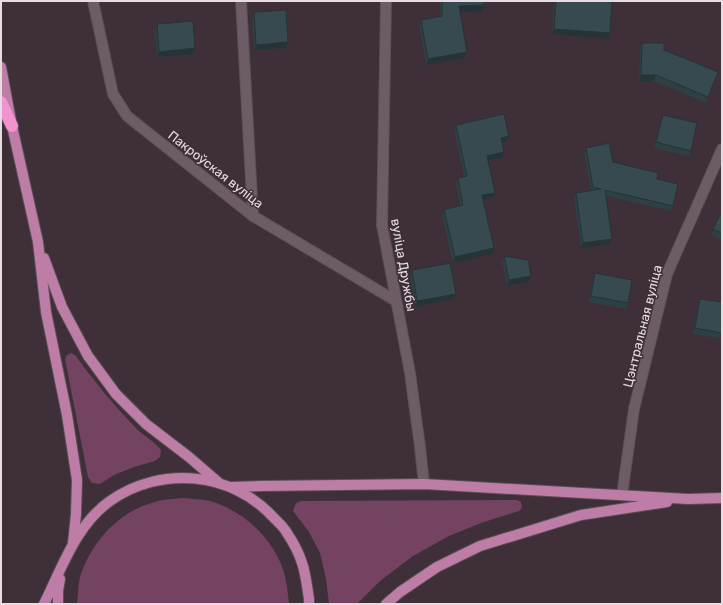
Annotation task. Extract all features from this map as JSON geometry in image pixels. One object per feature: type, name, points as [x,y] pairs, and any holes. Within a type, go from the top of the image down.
[{"type":"highway","points":[[1,102],[12,126]]},
{"type":"main road","points":[[1,67],[12,126],[38,242],[46,312],[67,415],[77,480],[73,543]]},
{"type":"main road","points":[[38,242],[62,307],[88,356],[116,394],[146,424],[189,457],[218,482]]},
{"type":"main road","points":[[44,604],[73,543],[89,520],[110,501],[135,487],[162,479],[190,478],[218,482],[232,487],[263,506],[287,532],[303,564],[309,604]]},
{"type":"main road","points":[[232,487],[424,484],[622,495],[722,498]]},
{"type":"main road","points":[[386,604],[400,592],[437,567],[480,546],[581,515],[688,498]]},
{"type":"main road","points":[[58,604],[58,591],[64,563]]},
{"type":"street","name":"Пакроўская вуліца","points":[[93,1],[113,94],[127,116],[253,216],[396,301]]},
{"type":"street","points":[[241,1],[253,216]]},
{"type":"street","name":"вуліца Дружбы","points":[[386,1],[382,225],[410,373],[424,484]]},
{"type":"street","name":"Цэнтральная вуліца","points":[[622,495],[634,409],[667,274],[722,149]]},
{"type":"shaded area","points":[[71,353],[75,355],[105,394],[129,421],[159,447],[161,450],[160,457],[155,461],[114,475],[100,484],[92,483],[88,477],[65,359],[67,355]]},
{"type":"shaded area","points":[[182,498],[207,500],[223,506],[247,520],[257,529],[267,540],[281,563],[286,579],[289,604],[77,604],[79,580],[85,564],[99,540],[108,530],[118,520],[142,506],[161,500]]},
{"type":"shaded area","points":[[517,500],[521,502],[522,508],[519,511],[481,523],[449,536],[413,556],[380,581],[357,604],[329,604],[326,579],[320,553],[309,532],[293,511],[296,503],[301,501]]},
{"type":"building","points":[[442,1],[484,1],[484,5],[459,6],[467,52],[428,59],[421,20],[442,16]]},
{"type":"building","points":[[556,1],[612,2],[610,33],[554,29]]},
{"type":"building","points":[[286,10],[288,42],[256,45],[254,12]]},
{"type":"building","points":[[193,21],[195,48],[159,52],[157,24]]},
{"type":"building","points":[[642,43],[664,43],[664,50],[718,72],[708,97],[656,75],[641,75]]},
{"type":"building","points":[[504,114],[509,136],[501,138],[504,152],[487,156],[495,193],[482,195],[494,248],[455,257],[444,210],[463,205],[458,178],[467,176],[456,125]]},
{"type":"building","points":[[663,115],[697,123],[691,151],[656,142]]},
{"type":"building","points":[[609,143],[613,162],[658,173],[657,179],[678,184],[673,206],[605,190],[612,239],[583,243],[576,193],[601,189],[593,187],[586,148]]},
{"type":"building","points":[[722,211],[722,233],[713,229]]},
{"type":"building","points":[[504,256],[528,260],[531,276],[509,280]]},
{"type":"building","points":[[450,263],[456,294],[417,301],[412,270]]},
{"type":"building","points":[[595,273],[632,280],[628,303],[591,296]]},
{"type":"building","points":[[700,299],[722,302],[722,333],[695,328]]}]
